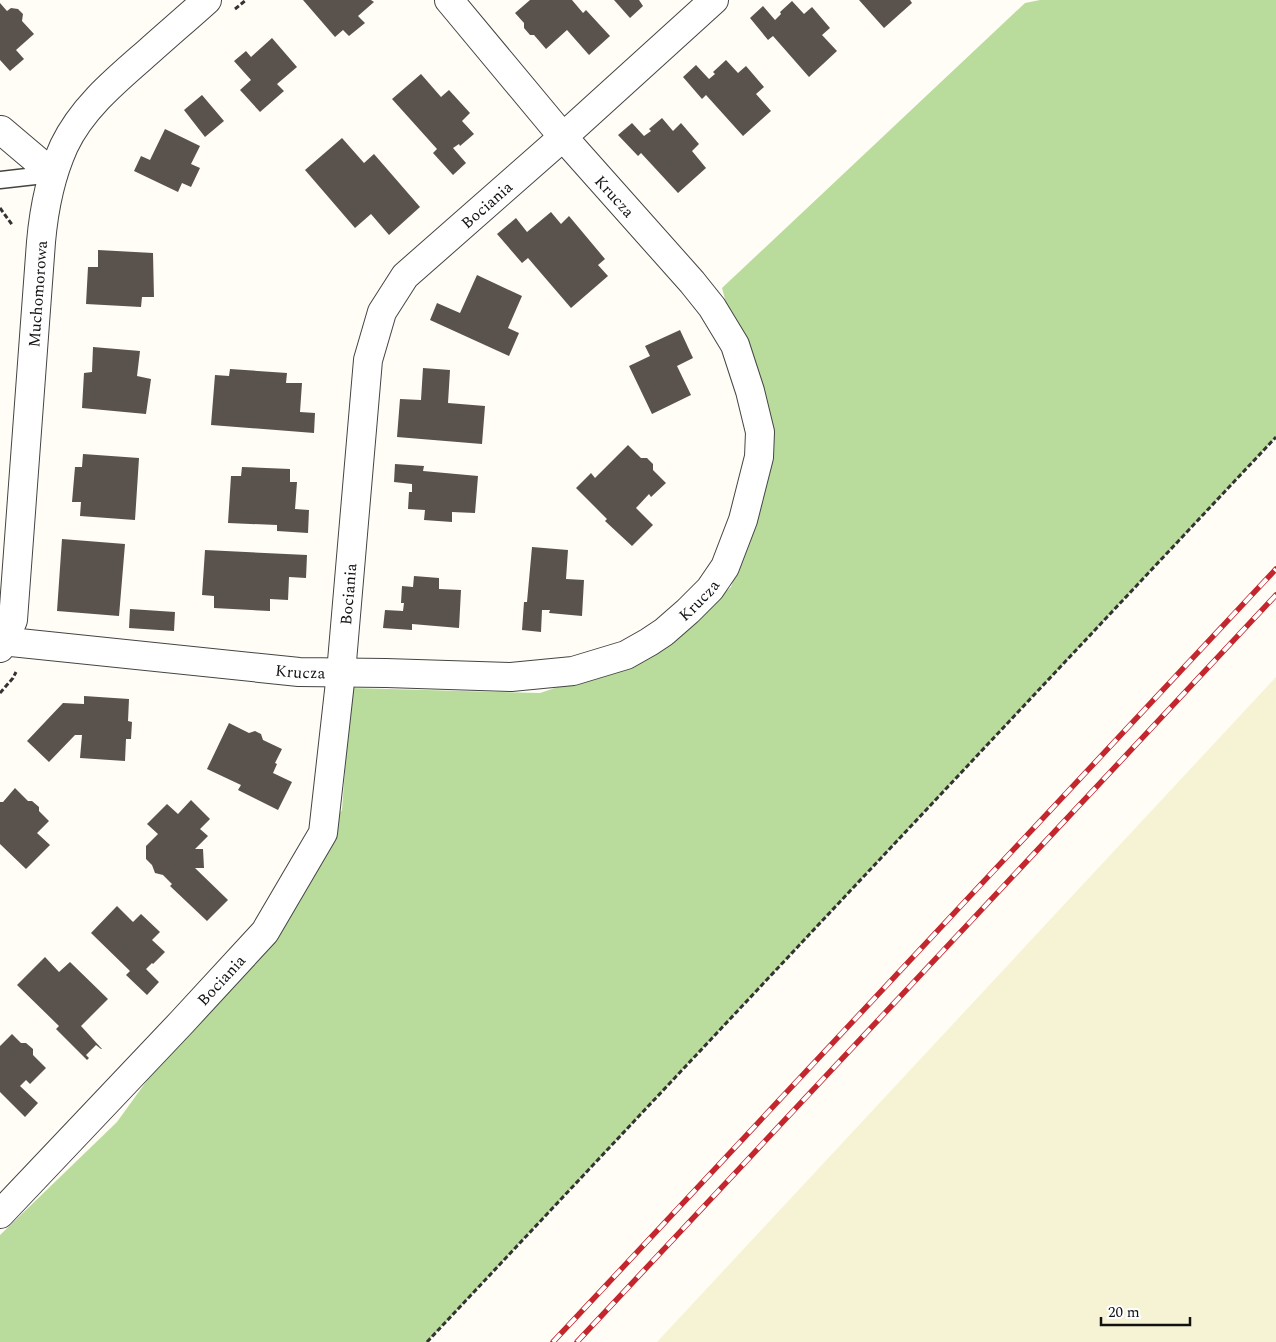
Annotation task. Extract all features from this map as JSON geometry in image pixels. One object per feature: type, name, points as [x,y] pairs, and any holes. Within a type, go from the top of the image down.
[{"type":"street","name":"Krucza","points":[[1,644],[31,644],[299,672],[511,677],[574,671],[626,655],[664,632],[710,588],[725,567],[743,520],[759,457],[760,432],[750,391],[735,345],[712,306],[563,137],[449,0]]},
{"type":"street","name":"Bociania","points":[[0,1214],[182,1022],[264,932],[323,833],[342,673],[368,360],[382,312],[404,276],[563,137],[714,0]]},
{"type":"street","name":"Muchomorowa","points":[[1,644],[13,620],[41,242],[44,210],[53,174],[65,145],[84,114],[115,80],[219,6]]},
{"type":"street","points":[[0,130],[53,174]]},
{"type":"lane","points":[[0,180],[53,174]]},
{"type":"path","points":[[219,6],[246,0]]},
{"type":"path","points":[[427,1342],[1276,437]]},
{"type":"path","points":[[0,693],[13,678],[31,644]]},
{"type":"shaded area","points":[[1276,677],[1276,1342],[657,1342]]},
{"type":"green space","points":[[1040,0],[1276,0],[1276,437],[427,1342],[0,1342],[0,1235],[117,1122],[342,810],[351,688],[540,693],[656,654],[731,587],[770,466],[722,288],[1025,3]]},
{"type":"building","points":[[303,0],[371,0],[374,2],[358,16],[365,23],[349,36],[343,30],[335,37]]},
{"type":"building","points":[[530,0],[572,0],[583,13],[586,10],[610,36],[589,55],[567,30],[546,49],[534,35],[530,35],[524,28],[524,23],[515,13]]},
{"type":"building","points":[[614,0],[639,0],[643,6],[630,18]]},
{"type":"building","points":[[859,0],[910,0],[912,3],[884,28]]},
{"type":"building","points":[[792,1],[804,14],[812,7],[830,28],[822,35],[837,51],[809,77],[773,36],[768,40],[750,18],[763,6],[775,20],[781,14],[780,12]]},
{"type":"building","points":[[0,3],[7,11],[11,8],[18,9],[23,14],[22,21],[34,34],[16,50],[24,59],[10,71],[0,60]]},
{"type":"building","points":[[272,38],[297,67],[277,84],[284,91],[260,112],[240,90],[251,80],[234,61],[246,51],[251,57]]},
{"type":"building","points":[[726,60],[738,73],[746,66],[764,87],[756,94],[771,111],[743,136],[706,95],[702,99],[683,77],[696,65],[709,79],[715,74],[713,72]]},
{"type":"building","points":[[421,74],[441,97],[449,90],[470,113],[462,121],[474,134],[460,146],[459,144],[453,148],[466,163],[453,175],[433,153],[437,149],[392,99]]},
{"type":"building","points":[[202,95],[224,121],[205,137],[184,110]]},
{"type":"building","points":[[662,118],[673,131],[681,123],[699,144],[692,151],[706,168],[678,193],[641,153],[638,156],[618,135],[632,123],[644,136]]},
{"type":"building","points":[[165,129],[200,146],[191,164],[200,168],[191,187],[182,183],[178,192],[134,171],[141,156],[150,160]]},
{"type":"building","points":[[342,138],[364,163],[374,154],[420,207],[389,235],[371,214],[355,228],[305,170]]},
{"type":"building","points":[[551,212],[561,224],[569,216],[605,259],[598,265],[608,276],[571,308],[528,258],[522,263],[497,234],[516,218],[527,232]]},
{"type":"building","points":[[98,250],[153,253],[154,297],[142,297],[141,307],[86,304],[88,267],[98,267]]},
{"type":"building","points":[[477,275],[522,296],[508,328],[519,333],[509,356],[430,320],[437,303],[460,313]]},
{"type":"building","points":[[680,330],[693,358],[677,366],[691,395],[652,414],[629,366],[650,356],[645,346]]},
{"type":"building","points":[[93,347],[140,351],[137,376],[151,379],[146,414],[82,408],[84,373],[92,372]]},
{"type":"building","points":[[423,368],[450,370],[448,403],[485,406],[482,444],[397,437],[400,399],[421,400]]},
{"type":"building","points":[[230,369],[287,373],[286,383],[302,383],[300,412],[315,413],[314,433],[211,425],[215,375],[229,376]]},
{"type":"building","points":[[628,445],[641,458],[647,458],[653,464],[653,470],[666,483],[651,497],[649,494],[636,508],[653,525],[632,546],[605,521],[607,519],[576,488],[591,473],[595,478]]},
{"type":"building","points":[[83,454],[139,458],[135,520],[80,516],[81,502],[72,502],[75,467],[82,467]]},
{"type":"building","points":[[395,464],[424,466],[423,471],[478,476],[475,513],[452,512],[452,522],[424,520],[425,510],[408,509],[409,492],[412,492],[412,484],[394,482]]},
{"type":"building","points":[[242,467],[290,469],[290,482],[297,482],[295,509],[309,510],[308,533],[277,531],[277,525],[228,523],[231,476],[241,476]]},
{"type":"building","points":[[62,539],[125,544],[119,616],[57,611]]},
{"type":"building","points":[[532,547],[568,550],[566,579],[584,580],[582,616],[549,613],[550,610],[542,610],[541,632],[522,630],[524,602],[527,602]]},
{"type":"building","points":[[205,550],[307,555],[306,578],[289,577],[288,600],[270,599],[270,611],[214,608],[214,596],[202,595]]},
{"type":"building","points":[[414,576],[439,578],[439,589],[461,590],[459,628],[412,624],[412,630],[383,628],[385,610],[403,611],[404,603],[401,603],[402,586],[413,587]]},
{"type":"building","points":[[130,609],[175,612],[174,631],[129,628]]},
{"type":"building","points":[[84,696],[129,699],[128,721],[132,722],[131,739],[126,739],[125,761],[80,758],[82,735],[75,735],[49,762],[27,741],[63,703],[84,704]]},
{"type":"building","points":[[229,723],[249,733],[255,731],[261,734],[263,740],[282,749],[275,763],[277,764],[273,773],[292,782],[278,810],[238,790],[241,785],[207,769]]},
{"type":"building","points":[[15,788],[28,801],[32,801],[39,807],[39,811],[49,821],[37,833],[50,845],[26,869],[0,844],[0,802],[3,802]]},
{"type":"building","points":[[191,800],[210,819],[200,829],[208,836],[195,849],[203,849],[204,868],[195,868],[228,900],[207,921],[170,886],[172,884],[163,875],[155,873],[152,865],[146,859],[146,846],[158,834],[147,824],[167,804],[178,814]]},
{"type":"building","points":[[117,906],[133,922],[141,914],[160,932],[152,940],[165,952],[146,969],[159,982],[147,995],[126,975],[130,971],[91,933]]},
{"type":"building","points":[[45,957],[59,972],[70,962],[108,999],[81,1026],[102,1049],[96,1045],[86,1055],[89,1058],[87,1060],[56,1029],[59,1026],[17,985]]},
{"type":"building","points":[[12,1034],[21,1043],[26,1043],[33,1049],[33,1055],[46,1068],[30,1084],[26,1080],[20,1086],[38,1103],[25,1117],[0,1092],[0,1046]]},
{"type":"railway","points":[[553,1342],[1276,569]]},
{"type":"railway","points":[[577,1342],[1276,595]]}]
